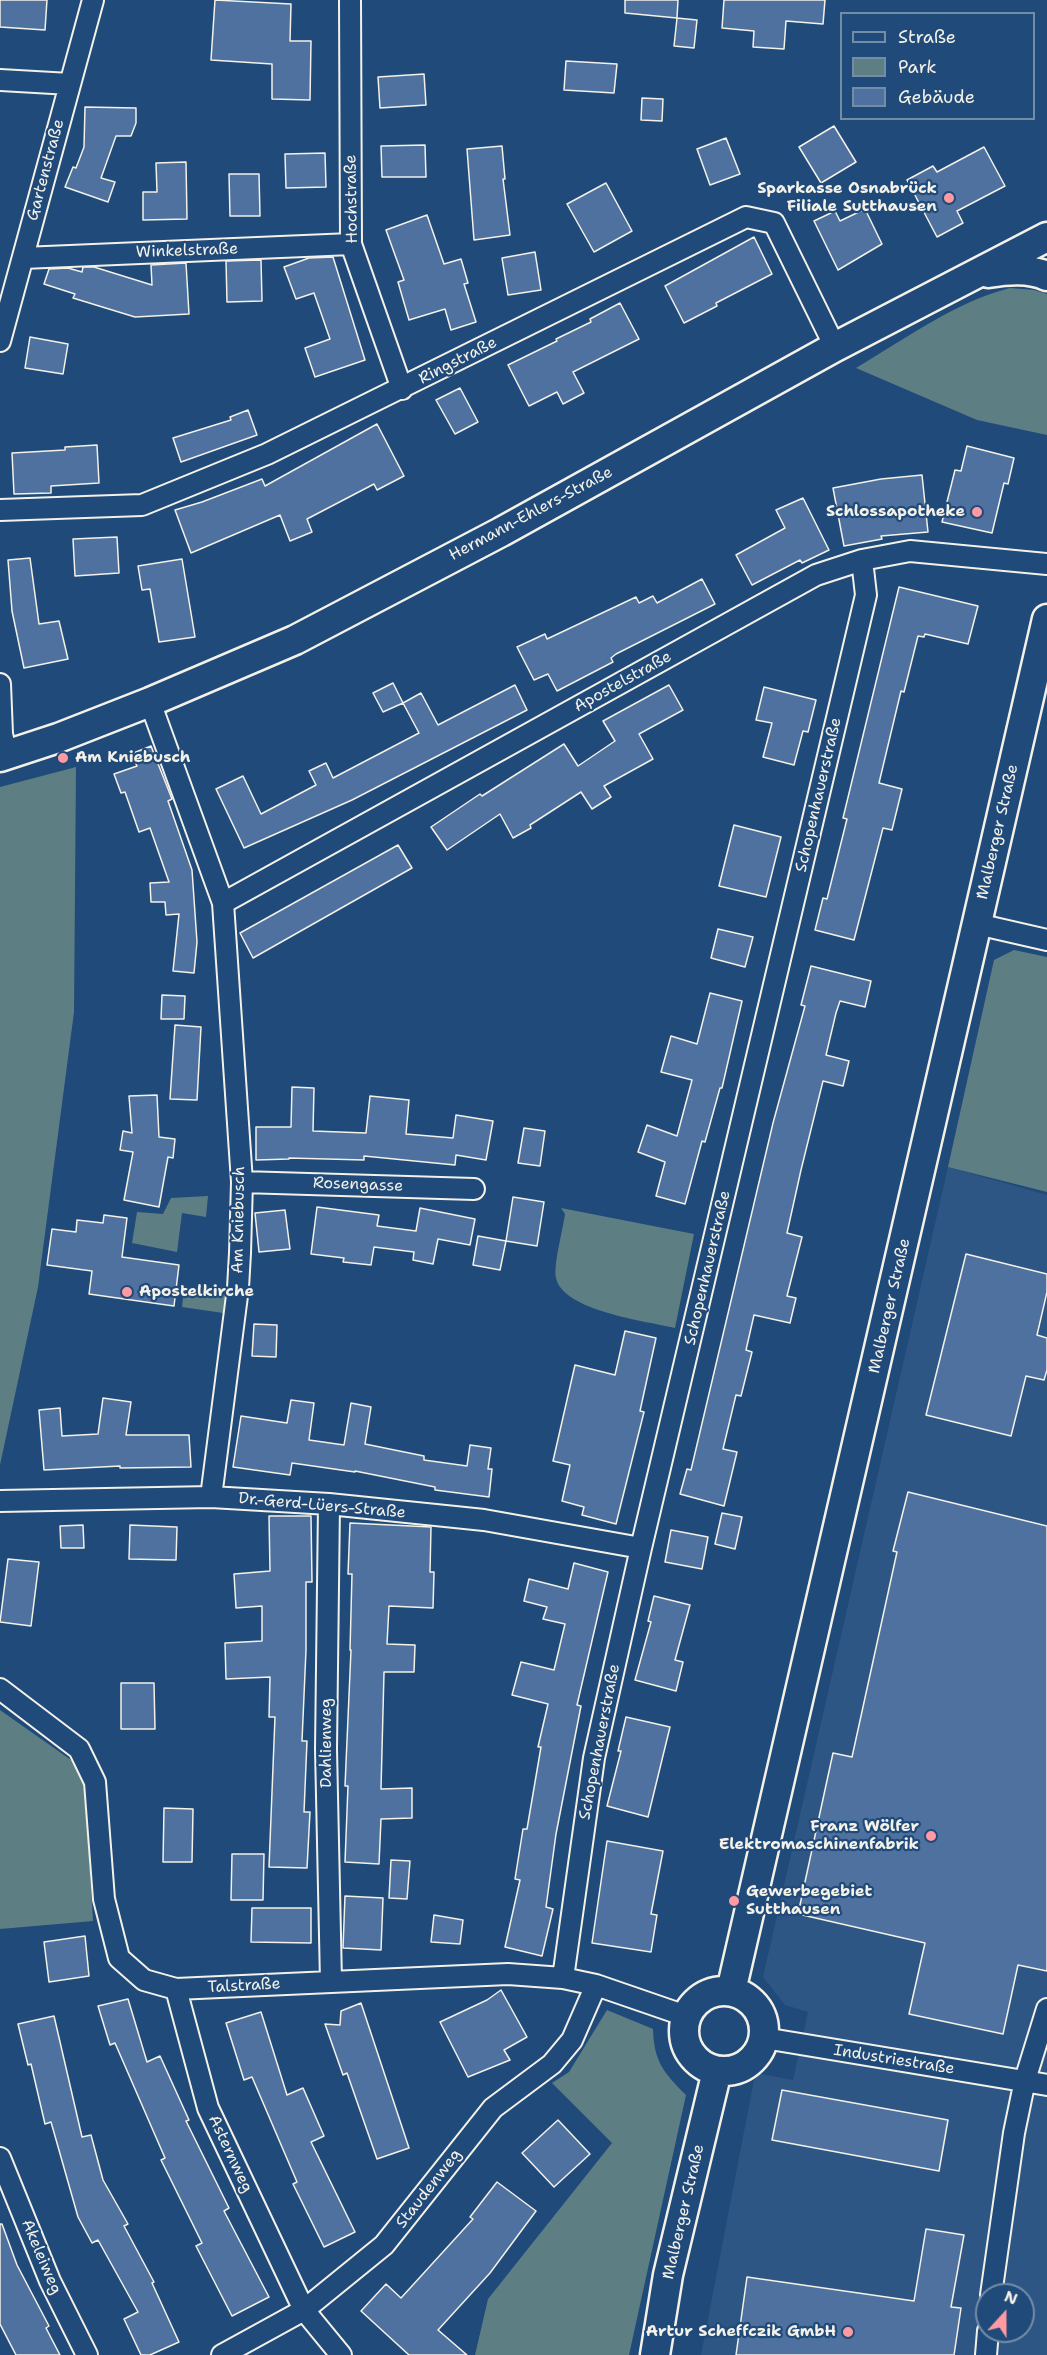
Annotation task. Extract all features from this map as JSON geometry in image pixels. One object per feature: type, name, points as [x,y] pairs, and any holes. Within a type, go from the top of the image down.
[{"type":"street","name":"Gartenstraße","points":[[0,341],[93,0]]},
{"type":"street","name":"Hochstraße","points":[[350,0],[351,244],[402,389]]},
{"type":"street","points":[[0,80],[70,84]]},
{"type":"street","name":"Ringstraße","points":[[0,510],[142,505],[267,454],[746,217],[774,222],[836,347]]},
{"type":"street","name":"Hermann-Ehlers-Straße","points":[[4,756],[150,702],[295,640],[501,532],[836,347],[1047,237]]},
{"type":"street","name":"Winkelstraße","points":[[23,258],[351,244]]},
{"type":"street","points":[[974,275],[1011,269],[1038,272],[1047,276]]},
{"type":"street","name":"Apostelstraße","points":[[224,903],[816,575],[862,560],[910,551],[1047,564]]},
{"type":"street","name":"Schopenhauerstraße","points":[[563,1978],[594,1758],[641,1548],[866,595],[862,560]]},
{"type":"street","name":"Malberger Straße","points":[[731,1991],[1047,619]]},
{"type":"street","points":[[0,684],[4,756]]},
{"type":"street","name":"Am Kniebusch","points":[[150,702],[224,903],[242,1182],[238,1288],[211,1497]]},
{"type":"street","points":[[977,924],[1047,940]]},
{"type":"street","name":"Rosengasse","points":[[242,1182],[474,1189]]},
{"type":"street","name":"Dr.-Gerd-Lüers-Straße","points":[[0,1501],[211,1497],[329,1504],[484,1520],[641,1548]]},
{"type":"street","name":"Dahlienweg","points":[[329,1504],[326,1749],[331,1982]]},
{"type":"street","name":"Talstraße","points":[[0,1689],[79,1749],[95,1782],[104,1899],[119,1958],[144,1980],[176,1989],[508,1974],[563,1978],[596,1985],[686,2016]]},
{"type":"street","name":"Staudenweg","points":[[222,2355],[304,2310],[384,2245],[493,2108],[552,2064],[573,2040],[596,1985]]},
{"type":"street","name":"Asternweg","points":[[176,1989],[208,2108],[304,2310],[341,2355]]},
{"type":"street","points":[[717,1991],[731,1991],[743,1996],[756,2008],[764,2025],[764,2038],[760,2050],[752,2060],[736,2069],[717,2071],[696,2060],[689,2051],[685,2040],[686,2016],[704,1996],[717,1991]]},
{"type":"street","points":[[993,2283],[1014,2133],[1025,2080],[1047,2009]]},
{"type":"street","name":"Industriestraße","points":[[764,2038],[1047,2085]]},
{"type":"street","name":"Malberger Straße","points":[[655,2355],[668,2275],[717,2071]]},
{"type":"street","name":"Akeleiweg","points":[[0,2158],[50,2281],[87,2355]]},
{"type":"shaded area","points":[[948,1167],[1047,1195],[1047,2355],[701,2355],[754,2080],[761,2074],[793,2080],[808,2012],[785,2005],[763,1977]]},
{"type":"green space","points":[[1010,288],[1034,290],[1047,294],[1047,435],[977,420],[856,368],[950,312],[990,294]]},
{"type":"green space","points":[[76,767],[74,1012],[38,1287],[0,1465],[0,787]]},
{"type":"green space","points":[[1014,950],[1047,957],[1047,1192],[948,1167],[994,960]]},
{"type":"green space","points":[[208,1196],[206,1217],[182,1213],[177,1252],[132,1243],[137,1212],[163,1214],[171,1198]]},
{"type":"green space","points":[[561,1208],[694,1234],[675,1328],[607,1313],[573,1299],[562,1289],[555,1272],[565,1214]]},
{"type":"green space","points":[[184,1288],[226,1294],[223,1313],[182,1307]]},
{"type":"green space","points":[[0,1710],[71,1760],[85,1787],[93,1921],[0,1929]]},
{"type":"green space","points":[[607,2010],[653,2029],[658,2059],[666,2073],[686,2095],[629,2355],[475,2355],[488,2299],[612,2143],[552,2083],[569,2072]]},
{"type":"building","points":[[0,0],[47,0],[45,30],[0,27]]},
{"type":"building","points":[[215,0],[291,4],[290,41],[311,41],[310,100],[272,99],[272,64],[211,60]]},
{"type":"building","points":[[625,0],[678,0],[677,18],[625,13]]},
{"type":"building","points":[[724,0],[825,0],[823,24],[786,21],[784,49],[753,47],[754,31],[722,28]]},
{"type":"building","points":[[677,18],[697,20],[694,48],[674,46]]},
{"type":"building","points":[[566,61],[617,64],[614,93],[564,90]]},
{"type":"building","points":[[424,74],[426,105],[380,108],[378,77]]},
{"type":"building","points":[[642,98],[663,99],[662,121],[641,120]]},
{"type":"building","points":[[85,107],[136,108],[136,123],[131,136],[116,136],[101,178],[115,182],[108,202],[65,187],[84,147]]},
{"type":"building","points":[[834,126],[856,162],[821,183],[799,147]]},
{"type":"building","points":[[726,138],[740,174],[710,185],[697,149]]},
{"type":"building","points":[[425,145],[426,177],[382,177],[381,146]]},
{"type":"building","points":[[502,146],[505,179],[503,179],[510,235],[474,240],[467,149]]},
{"type":"building","name":"Sparkasse Osnabrück Filiale Sutthausen","points":[[984,147],[1005,186],[957,211],[963,223],[937,237],[907,180],[933,166],[937,172]]},
{"type":"building","points":[[325,153],[326,187],[286,188],[285,154]]},
{"type":"building","points":[[186,162],[187,219],[143,220],[143,192],[157,192],[156,163]]},
{"type":"building","points":[[229,174],[259,174],[260,216],[230,216]]},
{"type":"building","points":[[606,183],[632,231],[594,252],[567,204]]},
{"type":"building","points":[[865,209],[882,244],[838,270],[814,221],[835,211],[840,221]]},
{"type":"building","points":[[427,215],[444,264],[461,259],[468,283],[464,284],[476,322],[451,330],[445,309],[409,320],[398,282],[404,280],[386,230]]},
{"type":"building","points":[[754,237],[772,274],[716,303],[717,306],[684,323],[665,286]]},
{"type":"building","points":[[535,252],[541,290],[508,295],[502,258]]},
{"type":"building","points":[[333,257],[365,360],[315,377],[305,348],[330,339],[314,293],[296,299],[284,267],[309,258]]},
{"type":"building","points":[[261,260],[262,301],[227,302],[226,261]]},
{"type":"building","points":[[186,263],[189,314],[135,317],[73,298],[75,294],[44,284],[49,269],[68,268],[82,272],[83,267],[94,267],[152,285],[151,265]]},
{"type":"building","points":[[620,303],[639,339],[573,372],[584,393],[563,404],[557,392],[529,406],[508,365],[557,341],[556,339],[591,322],[590,319]]},
{"type":"building","points":[[30,337],[68,344],[63,374],[25,368]]},
{"type":"building","points":[[460,388],[478,422],[455,434],[436,400]]},
{"type":"building","points":[[248,410],[257,435],[181,462],[173,438],[231,420],[230,417]]},
{"type":"building","points":[[377,424],[404,476],[377,490],[374,484],[307,519],[312,532],[290,541],[280,515],[191,553],[175,510],[262,479],[265,486]]},
{"type":"building","points":[[97,445],[99,483],[51,486],[51,493],[14,494],[12,453],[65,450],[65,447]]},
{"type":"building","points":[[967,446],[1014,458],[1008,484],[1004,483],[992,533],[942,522],[955,470],[961,471]]},
{"type":"building","points":[[922,475],[928,532],[881,536],[882,539],[844,546],[833,488],[881,479]]},
{"type":"building","points":[[803,498],[829,550],[802,563],[800,560],[752,585],[736,555],[785,528],[776,510]]},
{"type":"building","points":[[117,537],[119,573],[75,576],[73,539]]},
{"type":"building","points":[[30,558],[39,624],[59,621],[68,659],[24,668],[12,611],[8,560]]},
{"type":"building","points":[[182,559],[195,637],[159,642],[150,589],[142,590],[138,566]]},
{"type":"building","points":[[702,579],[715,604],[616,654],[611,658],[613,662],[557,691],[548,674],[534,680],[517,647],[545,634],[547,639],[636,597],[639,603],[653,596],[657,603]]},
{"type":"building","points":[[899,587],[978,606],[968,644],[925,634],[924,637],[918,636],[904,692],[901,691],[879,783],[902,789],[892,830],[883,828],[854,940],[815,930],[823,898],[827,899],[847,819],[843,818]]},
{"type":"building","points":[[393,683],[403,703],[383,712],[373,693]]},
{"type":"building","points":[[515,685],[527,710],[352,800],[244,848],[216,789],[243,776],[261,814],[316,785],[309,771],[326,763],[333,778],[419,733],[403,703],[421,693],[438,725]]},
{"type":"building","points":[[669,685],[683,710],[639,734],[653,759],[604,786],[611,797],[592,809],[581,792],[530,825],[531,828],[513,838],[500,814],[447,850],[431,827],[480,794],[482,796],[564,744],[578,766],[615,741],[603,721]]},
{"type":"building","points":[[764,687],[816,700],[808,732],[803,731],[794,765],[763,757],[772,723],[756,720]]},
{"type":"building","points":[[151,746],[172,799],[168,801],[192,870],[197,942],[194,973],[173,971],[179,914],[166,915],[165,902],[151,902],[150,883],[169,882],[150,828],[139,832],[125,792],[121,793],[114,774],[137,766],[131,754]]},
{"type":"building","points":[[734,825],[781,837],[766,897],[719,886]]},
{"type":"building","points":[[398,845],[412,868],[253,958],[240,933]]},
{"type":"building","points":[[718,929],[753,937],[745,967],[711,958]]},
{"type":"building","points":[[811,966],[871,981],[865,1007],[840,1001],[836,1013],[826,1055],[849,1061],[843,1086],[823,1081],[801,1170],[787,1233],[802,1237],[787,1296],[796,1298],[790,1323],[754,1315],[746,1350],[752,1352],[741,1396],[736,1395],[723,1449],[737,1452],[724,1506],[680,1494],[687,1469],[691,1470],[773,1123],[805,1006],[801,1005]]},
{"type":"building","points":[[710,993],[742,1001],[722,1088],[720,1088],[705,1142],[702,1141],[685,1204],[656,1196],[665,1162],[638,1152],[647,1125],[677,1136],[692,1080],[661,1072],[671,1036],[697,1044]]},
{"type":"building","points":[[162,995],[185,996],[184,1019],[161,1019]]},
{"type":"building","points":[[175,1025],[201,1027],[197,1100],[170,1099]]},
{"type":"building","points":[[292,1087],[314,1088],[313,1131],[366,1133],[370,1096],[409,1100],[406,1134],[453,1138],[456,1115],[493,1121],[486,1160],[456,1155],[455,1165],[364,1156],[364,1160],[289,1158],[256,1160],[256,1127],[291,1127]]},
{"type":"building","points":[[157,1095],[159,1137],[175,1139],[173,1158],[168,1157],[159,1207],[124,1200],[133,1152],[120,1150],[123,1131],[132,1133],[129,1096]]},
{"type":"building","points":[[524,1128],[545,1131],[540,1166],[518,1163]]},
{"type":"building","points":[[513,1197],[544,1202],[537,1246],[506,1241]]},
{"type":"building","points":[[317,1207],[379,1215],[377,1226],[416,1231],[420,1208],[475,1219],[470,1245],[438,1239],[433,1264],[413,1260],[414,1252],[374,1247],[371,1265],[343,1262],[344,1258],[311,1254]]},
{"type":"building","points":[[285,1210],[290,1249],[259,1252],[255,1213]]},
{"type":"building","points":[[104,1215],[127,1218],[122,1257],[179,1265],[174,1306],[89,1294],[92,1271],[47,1265],[52,1229],[76,1232],[77,1220],[103,1223]]},
{"type":"building","points":[[478,1236],[506,1241],[500,1270],[473,1265]]},
{"type":"building","points":[[966,1254],[1047,1274],[1047,1292],[1037,1335],[1047,1338],[1047,1370],[1044,1380],[1026,1376],[1011,1436],[926,1415]]},
{"type":"building","points":[[254,1324],[277,1325],[276,1357],[252,1356]]},
{"type":"building","points":[[625,1331],[656,1338],[640,1411],[644,1412],[616,1524],[582,1515],[584,1507],[562,1501],[570,1465],[553,1461],[575,1365],[615,1375]]},
{"type":"building","points":[[103,1398],[131,1402],[126,1435],[189,1435],[191,1467],[120,1468],[120,1466],[44,1470],[39,1410],[60,1408],[62,1436],[98,1434]]},
{"type":"building","points":[[291,1400],[314,1403],[309,1440],[344,1445],[351,1403],[371,1407],[365,1444],[424,1456],[424,1460],[467,1466],[470,1445],[491,1448],[488,1469],[492,1469],[489,1497],[435,1490],[435,1487],[355,1471],[292,1463],[290,1475],[233,1467],[241,1416],[287,1423]]},
{"type":"building","name":"Franz Wölfer Elektromaschinenfabrik","points":[[908,1492],[1047,1526],[1047,1971],[1018,1965],[1003,2034],[909,2014],[925,1943],[798,1914],[833,1753],[852,1757],[897,1552],[893,1551]]},
{"type":"building","points":[[722,1513],[742,1517],[735,1549],[715,1544]]},
{"type":"building","points":[[269,1516],[311,1516],[312,1582],[306,1582],[302,1741],[307,1741],[304,1812],[310,1812],[307,1868],[269,1867],[275,1717],[269,1717],[270,1677],[226,1679],[225,1643],[262,1641],[262,1606],[236,1608],[234,1574],[270,1571]]},
{"type":"building","points":[[350,1523],[431,1527],[430,1572],[434,1572],[433,1608],[389,1606],[387,1644],[415,1645],[414,1672],[384,1672],[381,1789],[412,1788],[412,1818],[381,1819],[379,1864],[345,1862],[348,1786],[345,1786],[351,1650],[352,1574],[348,1574]]},
{"type":"building","points":[[83,1525],[84,1548],[61,1548],[60,1526]]},
{"type":"building","points":[[130,1525],[177,1527],[176,1560],[129,1559]]},
{"type":"building","points":[[671,1530],[708,1537],[702,1569],[665,1562]]},
{"type":"building","points":[[8,1559],[39,1562],[31,1626],[0,1622]]},
{"type":"building","points":[[574,1563],[608,1572],[577,1705],[581,1706],[556,1834],[546,1907],[553,1909],[542,1956],[505,1947],[520,1880],[515,1879],[523,1829],[527,1829],[541,1747],[538,1747],[548,1704],[512,1695],[521,1662],[554,1670],[565,1624],[543,1619],[547,1607],[524,1601],[529,1579],[568,1589]]},
{"type":"building","points":[[654,1596],[690,1605],[675,1660],[683,1662],[676,1691],[635,1680],[651,1622],[648,1621]]},
{"type":"building","points":[[121,1683],[154,1683],[155,1729],[121,1729]]},
{"type":"building","points":[[626,1717],[670,1727],[648,1817],[607,1806],[621,1751],[618,1751]]},
{"type":"building","points":[[164,1808],[193,1809],[192,1862],[163,1862]]},
{"type":"building","points":[[607,1841],[663,1851],[651,1914],[657,1915],[651,1952],[592,1943]]},
{"type":"building","points":[[232,1854],[264,1854],[263,1900],[231,1900]]},
{"type":"building","points":[[391,1860],[410,1861],[407,1899],[389,1898]]},
{"type":"building","points":[[345,1896],[383,1898],[381,1950],[343,1948]]},
{"type":"building","points":[[252,1908],[311,1908],[311,1943],[251,1942]]},
{"type":"building","points":[[434,1915],[463,1920],[460,1944],[431,1942]]},
{"type":"building","points":[[85,1936],[89,1976],[49,1982],[44,1942]]},
{"type":"building","points":[[501,1990],[527,2037],[504,2050],[510,2060],[468,2077],[440,2022],[487,2000]]},
{"type":"building","points":[[128,1999],[147,2062],[160,2056],[189,2120],[186,2121],[229,2208],[224,2211],[269,2297],[232,2316],[196,2246],[202,2243],[161,2160],[165,2158],[115,2043],[110,2045],[98,2006]]},
{"type":"building","points":[[361,2003],[409,2148],[377,2159],[347,2073],[343,2075],[325,2024],[340,2025],[341,2011]]},
{"type":"building","points":[[261,2012],[287,2095],[303,2088],[324,2136],[311,2142],[355,2232],[324,2247],[293,2184],[297,2182],[252,2077],[244,2080],[226,2023]]},
{"type":"building","points":[[54,2016],[82,2137],[91,2135],[103,2180],[128,2224],[124,2226],[154,2282],[152,2283],[179,2342],[150,2355],[141,2355],[124,2319],[138,2312],[98,2240],[92,2243],[78,2217],[51,2122],[45,2124],[31,2064],[28,2065],[18,2024]]},
{"type":"building","points":[[782,2090],[948,2120],[939,2171],[772,2140]]},
{"type":"building","points":[[558,2120],[590,2154],[554,2187],[522,2153]]},
{"type":"building","points":[[497,2182],[536,2211],[490,2273],[438,2330],[467,2355],[409,2355],[361,2311],[386,2284],[401,2298],[473,2219],[470,2217]]},
{"type":"building","points":[[0,2224],[2,2224],[17,2265],[49,2326],[46,2328],[60,2355],[16,2355],[0,2324]]},
{"type":"building","name":"Artur Scheffczik GmbH","points":[[926,2229],[964,2235],[951,2307],[961,2308],[954,2355],[736,2355],[747,2277],[914,2301]]},
{"type":"place","name":"Sparkasse Osnabrück Filiale Sutthausen","points":[[949,198]]},
{"type":"place","name":"Schlossapotheke","points":[[977,512]]},
{"type":"place","name":"Am Kniebusch","points":[[63,758]]},
{"type":"place","name":"Apostelkirche","points":[[127,1292]]},
{"type":"place","name":"Franz Wölfer Elektromaschinenfabrik","points":[[931,1836]]},
{"type":"place","name":"Gewerbegebiet Sutthausen","points":[[734,1901]]},
{"type":"place","name":"Artur Scheffczik GmbH","points":[[848,2332]]}]
